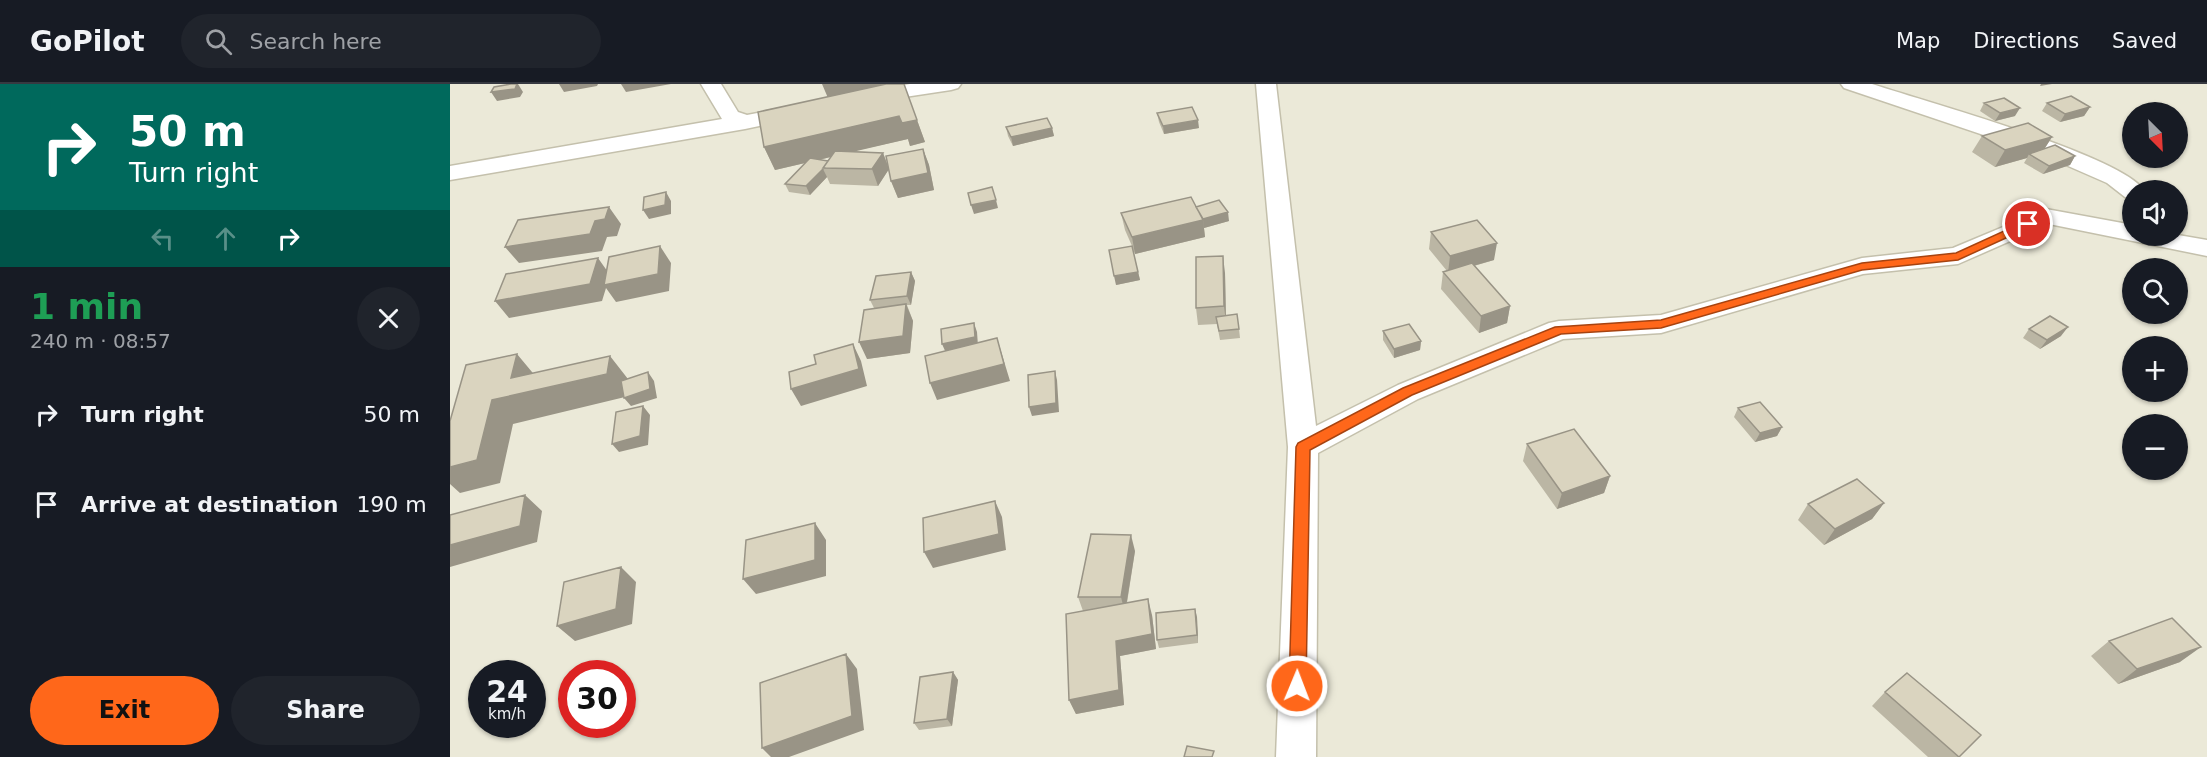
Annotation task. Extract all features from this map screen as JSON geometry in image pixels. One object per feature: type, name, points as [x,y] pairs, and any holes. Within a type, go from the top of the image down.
[{"type":"street","points":[[711,84],[730,116],[745,122]]},
{"type":"street","points":[[849,100],[951,84]]},
{"type":"street","points":[[1266,84],[1303,447],[1296,757]]},
{"type":"street","points":[[1851,84],[2051,150],[2115,178],[2122,183]]},
{"type":"street","points":[[450,173],[745,122],[815,107]]},
{"type":"street","points":[[1303,447],[1408,392],[1559,330],[1661,324],[1862,266],[1958,256],[2046,216],[2122,231]]},
{"type":"street","points":[[2188,234],[2206,248]]},
{"type":"street","points":[[2188,244],[2206,248]]},
{"type":"shaded area","points":[[450,84],[2207,84],[2207,757],[450,757]]},
{"type":"building","points":[[517,84],[515,89],[491,92],[494,87]]},
{"type":"building","points":[[886,84],[904,84],[917,120],[902,123],[899,116],[764,147],[758,112]]},
{"type":"building","points":[[2071,96],[2090,107],[2065,114],[2047,103]]},
{"type":"building","points":[[2004,98],[2020,108],[2000,113],[1984,103]]},
{"type":"building","points":[[1192,107],[1198,120],[1163,126],[1157,113]]},
{"type":"building","points":[[1047,118],[1052,128],[1011,137],[1006,127]]},
{"type":"building","points":[[2028,123],[2052,137],[2005,150],[1982,136]]},
{"type":"building","points":[[2055,145],[2075,156],[2049,166],[2029,154]]},
{"type":"building","points":[[923,149],[928,173],[891,181],[886,156]]},
{"type":"building","points":[[835,151],[883,153],[872,169],[823,168]]},
{"type":"building","points":[[810,158],[828,161],[806,186],[785,184]]},
{"type":"building","points":[[992,187],[996,200],[971,205],[968,193]]},
{"type":"building","points":[[666,192],[665,205],[643,210],[644,197]]},
{"type":"building","points":[[1191,197],[1203,220],[1132,237],[1121,213]]},
{"type":"building","points":[[1219,200],[1228,212],[1203,219],[1196,207]]},
{"type":"building","points":[[609,207],[605,219],[595,221],[590,234],[505,247],[518,220]]},
{"type":"building","points":[[1477,220],[1497,243],[1450,256],[1431,232]]},
{"type":"building","points":[[660,246],[658,274],[604,285],[609,257]]},
{"type":"building","points":[[1132,246],[1138,272],[1114,276],[1109,250]]},
{"type":"building","points":[[1223,256],[1224,306],[1196,308],[1196,257]]},
{"type":"building","points":[[598,258],[590,284],[495,301],[506,274]]},
{"type":"building","points":[[1472,263],[1510,306],[1481,316],[1443,272]]},
{"type":"building","points":[[911,272],[907,296],[870,300],[876,276]]},
{"type":"building","points":[[906,304],[903,336],[859,342],[864,310]]},
{"type":"building","points":[[1237,314],[1239,329],[1219,331],[1216,317]]},
{"type":"building","points":[[2050,316],[2068,327],[2047,340],[2029,329]]},
{"type":"building","points":[[974,323],[975,337],[942,344],[941,329]]},
{"type":"building","points":[[1409,324],[1421,341],[1394,349],[1383,331]]},
{"type":"building","points":[[997,338],[1004,364],[930,383],[925,356]]},
{"type":"building","points":[[853,344],[859,369],[791,389],[789,372],[816,364],[814,355]]},
{"type":"building","points":[[517,354],[511,378],[610,356],[607,374],[492,400],[477,460],[450,467],[450,421],[466,365]]},
{"type":"building","points":[[1055,371],[1056,403],[1029,407],[1028,375]]},
{"type":"building","points":[[648,372],[650,389],[624,398],[621,381]]},
{"type":"building","points":[[1760,402],[1782,427],[1760,433],[1738,408]]},
{"type":"building","points":[[643,406],[640,436],[612,444],[616,412]]},
{"type":"building","points":[[1574,429],[1610,476],[1562,493],[1527,444]]},
{"type":"building","points":[[1857,479],[1884,503],[1835,529],[1808,504]]},
{"type":"building","points":[[525,495],[520,526],[450,545],[450,515]]},
{"type":"building","points":[[995,501],[999,534],[924,552],[923,518]]},
{"type":"building","points":[[815,523],[815,560],[743,579],[746,540]]},
{"type":"building","points":[[1091,534],[1131,535],[1121,597],[1078,597]]},
{"type":"building","points":[[621,567],[616,609],[557,626],[564,582]]},
{"type":"building","points":[[1148,599],[1152,634],[1116,641],[1119,690],[1069,700],[1066,614]]},
{"type":"building","points":[[1195,609],[1197,635],[1157,640],[1156,613]]},
{"type":"building","points":[[2172,618],[2201,647],[2137,669],[2109,641]]},
{"type":"building","points":[[846,654],[852,716],[762,748],[760,683]]},
{"type":"building","points":[[953,672],[947,719],[914,723],[920,677]]},
{"type":"building","points":[[1907,673],[1981,735],[1959,757],[1885,692]]},
{"type":"building","points":[[1187,746],[1214,751],[1212,757],[1184,757]]},
{"type":"route","points":[[1297,686],[1303,447],[1408,392],[1559,330],[1661,324],[1862,266],[1958,256],[2028,224]]}]
